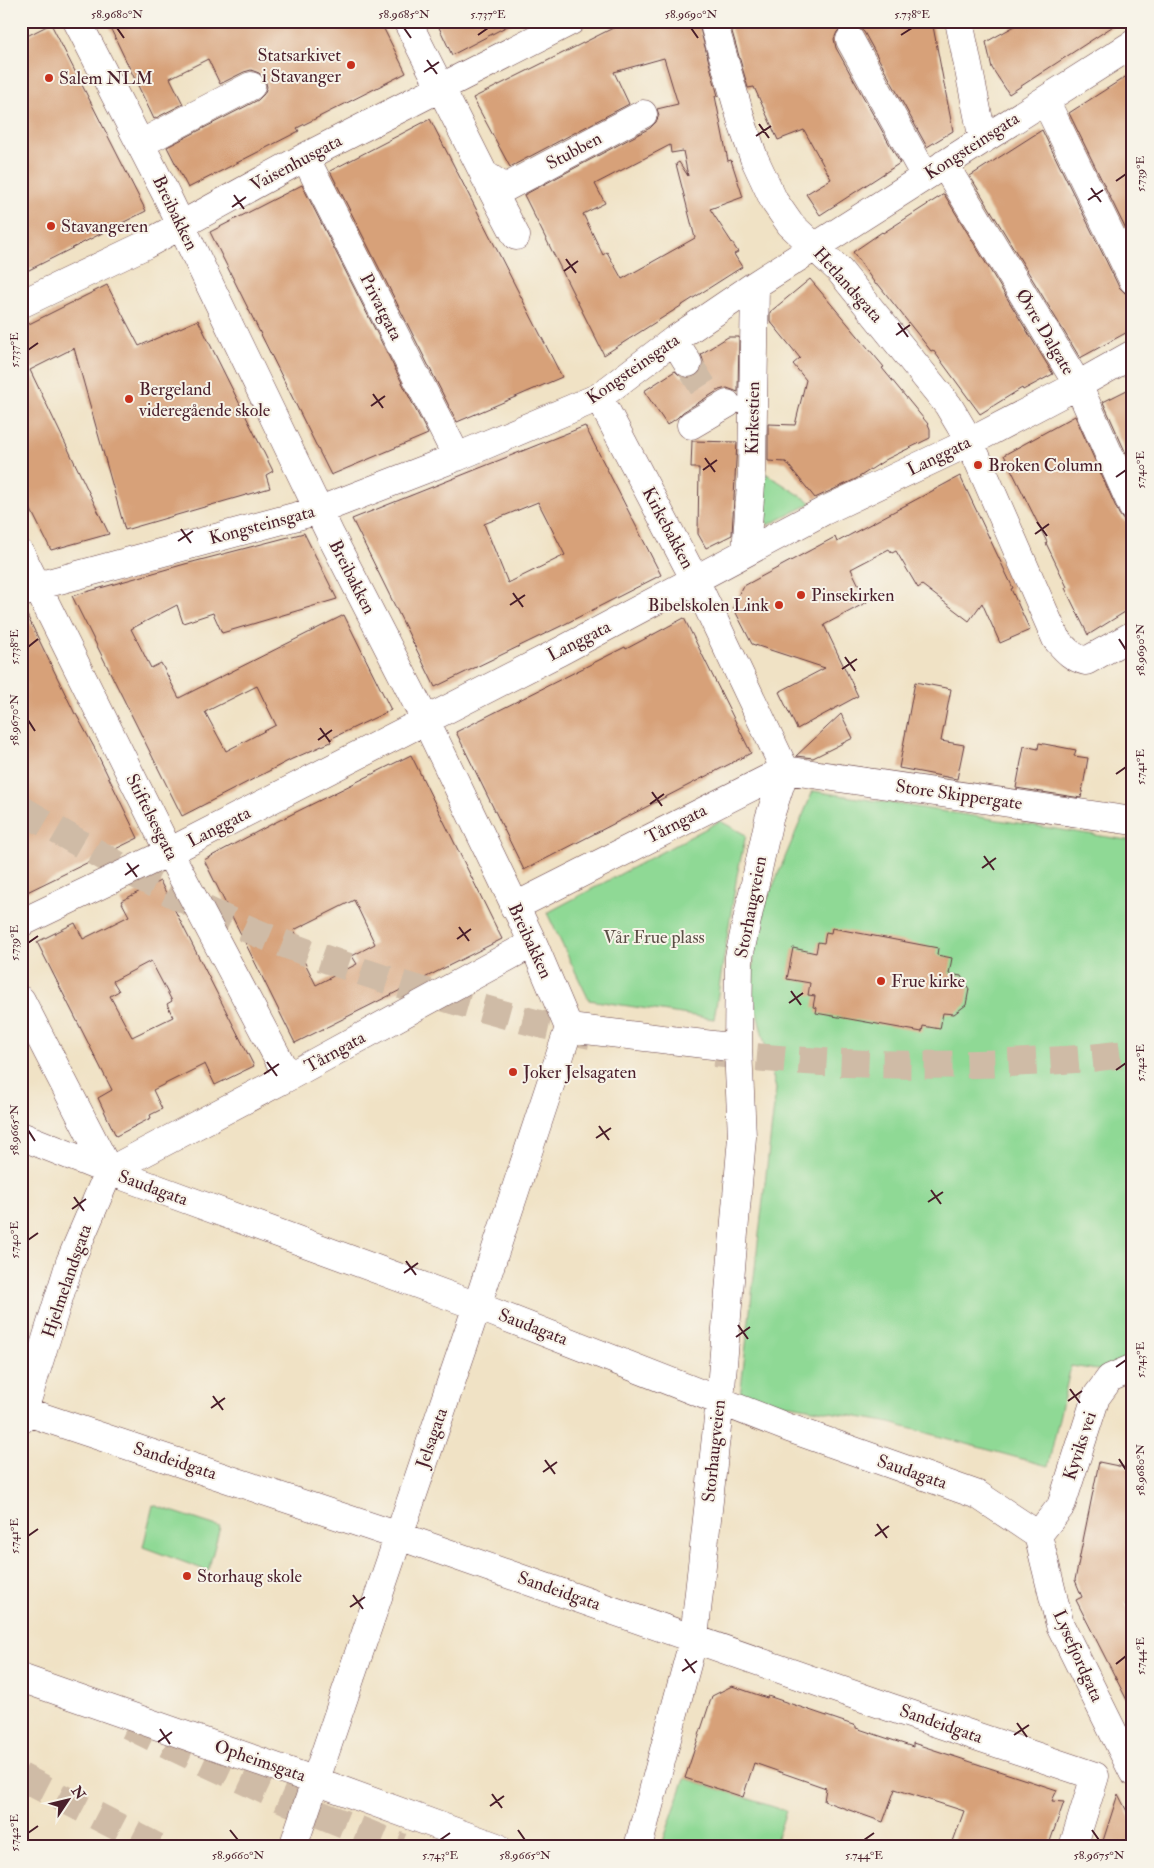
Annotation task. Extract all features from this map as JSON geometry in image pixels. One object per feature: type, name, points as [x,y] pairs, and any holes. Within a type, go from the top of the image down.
[{"type":"street","name":"Breibakken","points":[[77,21],[182,225],[331,536],[425,720],[533,943],[569,1028]]},
{"type":"street","points":[[407,21],[440,90],[495,181],[516,236]]},
{"type":"street","name":"Vaisenhusgata","points":[[21,304],[145,245],[305,157],[440,90],[571,21]]},
{"type":"street","name":"Hetlandsgata","points":[[713,21],[743,126],[774,201],[790,224],[839,270],[948,405],[970,442],[1056,639],[1069,654],[1077,659],[1086,661],[1133,635]]},
{"type":"street","points":[[959,21],[983,140]]},
{"type":"street","name":"Øvre Dalgate","points":[[850,40],[1078,386],[1133,508]]},
{"type":"street","name":"Kongsteinsgata","points":[[29,590],[320,510],[457,457],[599,397],[674,340],[755,285],[1133,44]]},
{"type":"street","points":[[140,144],[251,86]]},
{"type":"street","points":[[1045,100],[1133,280]]},
{"type":"street","name":"Stubben","points":[[495,181],[643,114]]},
{"type":"street","name":"Privatgata","points":[[305,157],[457,457]]},
{"type":"street","name":"Kirkestien","points":[[746,552],[752,471],[755,285]]},
{"type":"street","points":[[674,340],[688,363]]},
{"type":"street","name":"Langgata","points":[[21,924],[169,852],[560,652],[824,511],[970,442],[1078,386],[1133,354]]},
{"type":"street","name":"Kirkebakken","points":[[599,397],[695,580],[785,770]]},
{"type":"street","points":[[691,425],[717,404]]},
{"type":"street","name":"Stiftelsesgata","points":[[21,554],[29,590],[288,1077]]},
{"type":"street","name":"Store Skippergate","points":[[785,770],[1133,821]]},
{"type":"street","name":"Tårngata","points":[[514,906],[785,770]]},
{"type":"street","name":"Storhaugveien","points":[[638,1847],[694,1638],[720,1400],[742,1137],[738,1048],[738,957],[769,819],[785,770]]},
{"type":"street","name":"Tårngata","points":[[109,1171],[288,1077],[533,943]]},
{"type":"street","points":[[21,1000],[109,1171]]},
{"type":"street","points":[[569,1028],[738,1048]]},
{"type":"street","name":"Jelsagata","points":[[292,1847],[477,1306],[569,1028]]},
{"type":"street","name":"Saudagata","points":[[21,1136],[109,1171],[477,1306],[789,1428],[978,1495],[1038,1535]]},
{"type":"street","name":"Hjelmelandsgata","points":[[22,1414],[70,1262],[109,1171]]},
{"type":"street","name":"Kyviks vei","points":[[1038,1535],[1061,1506],[1096,1397],[1110,1378],[1133,1368]]},
{"type":"street","name":"Sandeidgata","points":[[22,1414],[399,1536],[889,1707],[1095,1776]]},
{"type":"street","name":"Lysefjordgata","points":[[1038,1535],[1060,1625],[1130,1762]]},
{"type":"street","name":"Opheimsgata","points":[[21,1678],[316,1780],[497,1847]]},
{"type":"street","points":[[1073,1847],[1095,1776],[1130,1762]]},
{"type":"green space","points":[[762,471],[812,503],[768,525],[762,513]]},
{"type":"green space","points":[[813,791],[1133,841],[1133,1357],[1104,1371],[1071,1366],[1048,1466],[886,1422],[740,1396],[776,1089],[751,989],[757,924]]},
{"type":"green space","name":"Vår Frue plass","points":[[720,821],[746,835],[737,875],[714,1019],[589,1000],[547,913]]},
{"type":"green space","points":[[153,1505],[220,1527],[208,1571],[143,1547]]},
{"type":"green space","points":[[685,1778],[786,1811],[774,1847],[661,1847]]},
{"type":"building","name":"Statsarkivet i Stavanger","points":[[107,21],[380,21],[406,73],[297,128],[299,131],[188,188],[167,147],[258,100],[264,94],[267,87],[265,79],[259,73],[251,70],[220,84],[208,59],[170,78],[183,104],[154,119]]},
{"type":"building","points":[[436,21],[517,21],[452,55]]},
{"type":"building","points":[[627,21],[698,21],[718,96],[715,96],[728,161],[731,160],[743,197],[710,209],[738,252],[734,254],[742,267],[604,355],[524,195],[650,128],[656,122],[659,115],[657,109],[678,104],[664,58],[614,72],[629,104],[510,167],[473,98]],"holes":[[[670,145],[671,153],[683,151],[688,176],[679,162],[676,164],[695,238],[622,279],[607,252],[603,255],[583,214],[605,203],[595,184]]]},
{"type":"building","points":[[729,21],[803,21],[804,26],[821,21],[932,21],[953,131],[927,147],[864,32],[851,24],[842,27],[834,39],[836,48],[900,163],[820,215],[806,194],[831,179],[804,130],[778,140],[754,87],[748,88]]},
{"type":"building","points":[[1024,21],[1121,21],[1009,94],[992,68],[986,42]]},
{"type":"building","points":[[51,24],[146,211],[21,274],[21,39]]},
{"type":"building","points":[[1133,72],[1133,244],[1069,113]]},
{"type":"building","points":[[430,119],[562,377],[457,422],[330,171]]},
{"type":"building","points":[[1042,130],[1119,287],[1125,293],[1133,295],[1133,329],[1080,358],[970,176]]},
{"type":"building","points":[[302,185],[428,434],[331,475],[210,232]]},
{"type":"building","points":[[944,194],[1053,374],[1023,390],[1022,388],[980,414],[933,350],[931,351],[878,284],[876,285],[853,252]]},
{"type":"building","points":[[810,279],[884,367],[882,368],[928,424],[930,429],[930,438],[887,459],[856,479],[815,498],[786,462],[768,461],[768,424],[795,425],[806,380],[793,364],[800,358],[770,321],[770,312]]},
{"type":"building","name":"Bergeland videregående skole","points":[[107,285],[139,346],[198,320],[273,471],[266,475],[270,488],[125,530],[74,348],[30,370],[109,534],[51,550],[21,490],[21,328]]},
{"type":"building","points":[[728,337],[739,337],[738,392],[727,388],[719,390],[683,412],[667,425],[644,391],[675,371],[680,376],[688,379],[696,376],[701,371],[704,363],[701,354]]},
{"type":"building","points":[[1133,387],[1133,469],[1103,402]]},
{"type":"building","points":[[1075,416],[1119,514],[1124,521],[1133,523],[1133,607],[1088,635],[1065,588],[1067,587],[1047,542],[1004,455]]},
{"type":"building","points":[[585,426],[661,575],[435,687],[352,519]],"holes":[[[538,502],[565,555],[508,583],[484,524]]]},
{"type":"building","points":[[692,441],[737,442],[732,535],[706,548],[698,534],[699,468],[691,468]]},
{"type":"building","points":[[960,476],[1013,588],[1011,589],[1030,630],[1000,643],[982,603],[969,621],[922,585],[918,588],[896,551],[892,553],[889,549],[851,569],[867,602],[824,625],[858,696],[797,729],[779,692],[825,668],[752,644],[733,607],[742,587],[835,537],[837,542]]},
{"type":"building","points":[[304,533],[337,599],[222,633],[213,613],[183,623],[177,605],[131,629],[151,668],[161,663],[179,698],[344,615],[391,710],[330,739],[331,742],[292,759],[182,816],[72,596]],"holes":[[[257,686],[276,725],[226,751],[205,712]]]},
{"type":"building","points":[[21,609],[24,609],[138,838],[21,895]]},
{"type":"building","points":[[684,618],[751,753],[524,870],[456,732],[625,647],[626,649]]},
{"type":"building","points":[[915,682],[951,689],[941,741],[964,745],[957,779],[899,768]]},
{"type":"building","points":[[841,714],[853,738],[813,758],[796,756]]},
{"type":"building","points":[[1039,743],[1076,750],[1074,756],[1088,758],[1081,798],[1016,788],[1024,746],[1038,749]]},
{"type":"building","points":[[411,755],[502,939],[295,1043],[204,860]],"holes":[[[354,900],[375,944],[352,956],[357,964],[316,985],[297,947],[302,945],[294,930]]]},
{"type":"building","points":[[160,881],[254,1066],[215,1085],[205,1064],[153,1090],[162,1109],[150,1115],[151,1118],[116,1136],[98,1098],[112,1090],[37,942],[75,923],[83,939],[129,916],[121,901]],"holes":[[[151,961],[172,1001],[167,1004],[173,1017],[132,1037],[110,996],[119,991],[113,981]]]},
{"type":"building","name":"Frue kirke","points":[[832,928],[938,948],[937,955],[952,958],[949,974],[961,976],[969,989],[966,1005],[954,1014],[943,1013],[940,1029],[923,1026],[922,1032],[816,1013],[817,1008],[813,1007],[815,996],[808,995],[810,983],[787,979],[793,948],[816,953],[818,942],[824,943],[826,932],[831,933]]},
{"type":"building","points":[[1099,1462],[1133,1469],[1133,1546],[1129,1565],[1133,1573],[1133,1599],[1125,1603],[1133,1618],[1133,1712],[1076,1600],[1082,1597],[1075,1580]]},
{"type":"building","points":[[732,1686],[767,1698],[768,1696],[913,1747],[913,1743],[1057,1790],[1052,1801],[1064,1802],[1048,1847],[951,1847],[964,1811],[895,1789],[883,1822],[824,1801],[826,1788],[754,1763],[743,1797],[685,1778],[712,1696]]},
{"type":"building","points":[[1118,1794],[1133,1823],[1133,1847],[1101,1847]]},
{"type":"tunnel","points":[[688,363],[710,398]]},
{"type":"tunnel","points":[[21,809],[85,847],[184,900],[287,945],[372,975],[459,1002],[591,1035]]},
{"type":"tunnel","points":[[715,1053],[824,1062],[934,1065],[1055,1061],[1133,1053]]},
{"type":"tunnel","points":[[128,1725],[292,1803],[401,1847]]},
{"type":"tunnel","points":[[21,1777],[157,1847]]},
{"type":"place","name":"Statsarkivet i Stavanger","points":[[351,65]]},
{"type":"place","name":"Salem NLM","points":[[49,78]]},
{"type":"place","name":"Stavangeren","points":[[51,226]]},
{"type":"place","name":"Bergeland videregående skole","points":[[129,399]]},
{"type":"place","name":"Broken Column","points":[[978,465]]},
{"type":"place","name":"Pinsekirken","points":[[801,595]]},
{"type":"place","name":"Bibelskolen Link","points":[[779,605]]},
{"type":"place","name":"Frue kirke","points":[[881,981]]},
{"type":"place","name":"Joker Jelsagaten","points":[[513,1072]]},
{"type":"place","name":"Storhaug skole","points":[[187,1576]]}]
